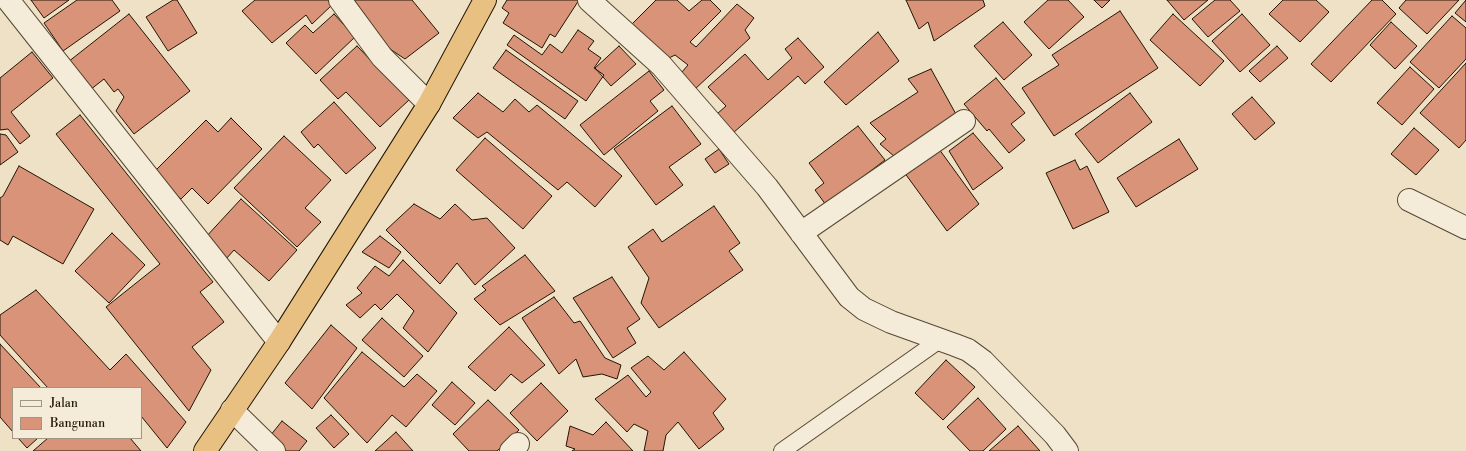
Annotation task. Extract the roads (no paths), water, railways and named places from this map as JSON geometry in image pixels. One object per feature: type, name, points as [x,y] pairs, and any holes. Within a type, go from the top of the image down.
[{"type":"highway","points":[[205,451],[279,342],[430,104],[485,0]]},
{"type":"street","points":[[8,0],[279,342]]},
{"type":"street","points":[[340,0],[382,57],[430,104]]},
{"type":"street","points":[[589,0],[661,65],[766,187],[849,296],[864,309],[890,322],[941,339],[968,350],[983,361],[1055,435],[1067,451]]},
{"type":"street","points":[[801,233],[964,121]]},
{"type":"street","points":[[1408,200],[1466,228]]},
{"type":"street","points":[[232,410],[274,451]]},
{"type":"lane","points":[[782,451],[941,339]]}]
